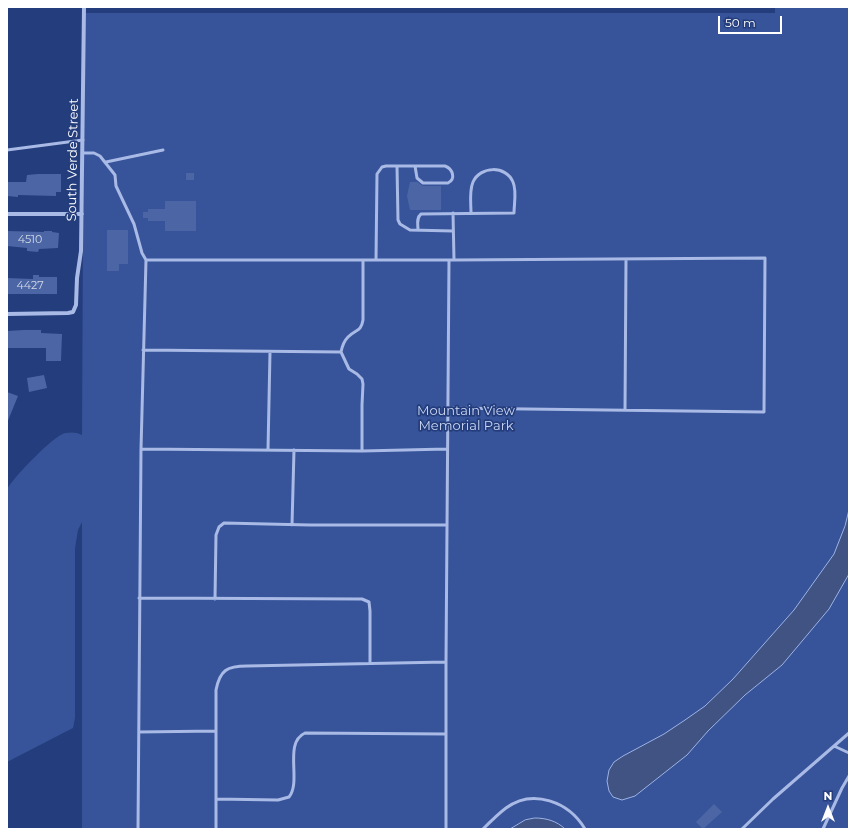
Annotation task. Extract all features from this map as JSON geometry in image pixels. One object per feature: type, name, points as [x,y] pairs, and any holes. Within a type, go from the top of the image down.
[{"type":"street","name":"South Verde Street","points":[[7,314],[68,313],[73,312],[76,305],[76,291],[81,251],[82,214],[84,7]]},
{"type":"street","points":[[7,214],[82,214]]},
{"type":"lane","points":[[7,150],[83,140]]},
{"type":"lane","points":[[106,162],[162,150]]},
{"type":"lane","points":[[83,153],[94,153],[100,156],[115,175],[116,186],[134,224],[142,253],[146,260],[141,449],[138,829]]},
{"type":"lane","points":[[376,260],[377,174],[382,167],[386,166],[415,166],[445,166],[451,170],[451,181],[448,183],[423,183],[417,178],[415,166]]},
{"type":"lane","points":[[397,166],[398,220],[400,224],[410,230],[453,231]]},
{"type":"lane","points":[[418,230],[418,219],[421,214],[514,213],[514,184],[507,174],[502,171],[492,170],[484,171],[477,176],[472,185],[471,213]]},
{"type":"lane","points":[[453,213],[454,260]]},
{"type":"lane","points":[[146,260],[765,258],[764,412],[448,408]]},
{"type":"lane","points":[[625,410],[626,259]]},
{"type":"lane","points":[[340,352],[347,337],[362,326],[363,260]]},
{"type":"lane","points":[[446,829],[449,260]]},
{"type":"lane","points":[[143,350],[340,352]]},
{"type":"lane","points":[[268,450],[270,352]]},
{"type":"lane","points":[[340,352],[349,369],[358,374],[362,379],[362,451]]},
{"type":"lane","points":[[141,449],[362,451],[447,449]]},
{"type":"lane","points":[[292,525],[294,450]]},
{"type":"lane","points":[[215,599],[216,535],[219,527],[224,523],[292,525],[447,525]]},
{"type":"lane","points":[[140,598],[362,599],[369,602],[370,664]]},
{"type":"lane","points":[[216,829],[216,690],[222,673],[231,667],[247,666],[446,662]]},
{"type":"lane","points":[[138,732],[216,731]]},
{"type":"lane","points":[[216,799],[278,800],[290,797],[294,788],[295,745],[299,737],[305,732],[446,734]]},
{"type":"lane","points":[[742,829],[773,799],[849,733]]},
{"type":"lane","points":[[834,746],[849,753]]},
{"type":"lane","points":[[823,829],[849,776]]},
{"type":"lane","points":[[483,829],[506,808],[518,801],[532,799],[544,799],[563,806],[578,818],[585,829]]},
{"type":"green space","name":"Mountain View Memorial Park","points":[[775,7],[849,7],[849,829],[82,829],[82,522],[78,530],[75,548],[75,718],[73,728],[7,762],[7,489],[17,476],[52,441],[69,432],[82,435],[84,13],[775,13]]},
{"type":"shaded area","points":[[849,510],[849,574],[829,609],[782,665],[745,695],[708,731],[687,755],[635,796],[622,800],[613,797],[609,791],[607,781],[609,770],[614,762],[664,734],[685,720],[705,706],[733,679],[794,610],[834,554],[845,526]]},
{"type":"shaded area","points":[[535,818],[551,820],[565,829],[510,829],[525,820]]},
{"type":"building","points":[[186,173],[194,173],[194,180],[186,180]]},
{"type":"building","points":[[61,174],[61,192],[56,192],[56,196],[7,196],[7,182],[26,182],[27,175]]},
{"type":"building","points":[[410,182],[417,182],[423,186],[441,186],[441,210],[410,210],[407,196]]},
{"type":"building","points":[[165,201],[196,201],[196,231],[165,231],[165,221],[148,221],[148,218],[143,218],[143,212],[148,212],[148,209],[165,209]]},
{"type":"building","points":[[107,230],[128,230],[128,264],[119,264],[119,271],[107,271]]},
{"type":"building","points":[[7,231],[52,231],[59,233],[58,248],[39,249],[38,252],[27,251],[27,248],[7,246]]},
{"type":"building","points":[[33,275],[39,275],[39,277],[57,277],[57,294],[7,294],[7,278],[33,279]]},
{"type":"building","points":[[41,330],[41,333],[62,334],[61,361],[46,361],[46,348],[7,348],[7,331]]},
{"type":"building","points":[[44,375],[47,388],[29,392],[27,378]]},
{"type":"building","points":[[7,392],[18,396],[7,423]]},
{"type":"building","points":[[714,804],[722,812],[703,829],[696,822]]}]
